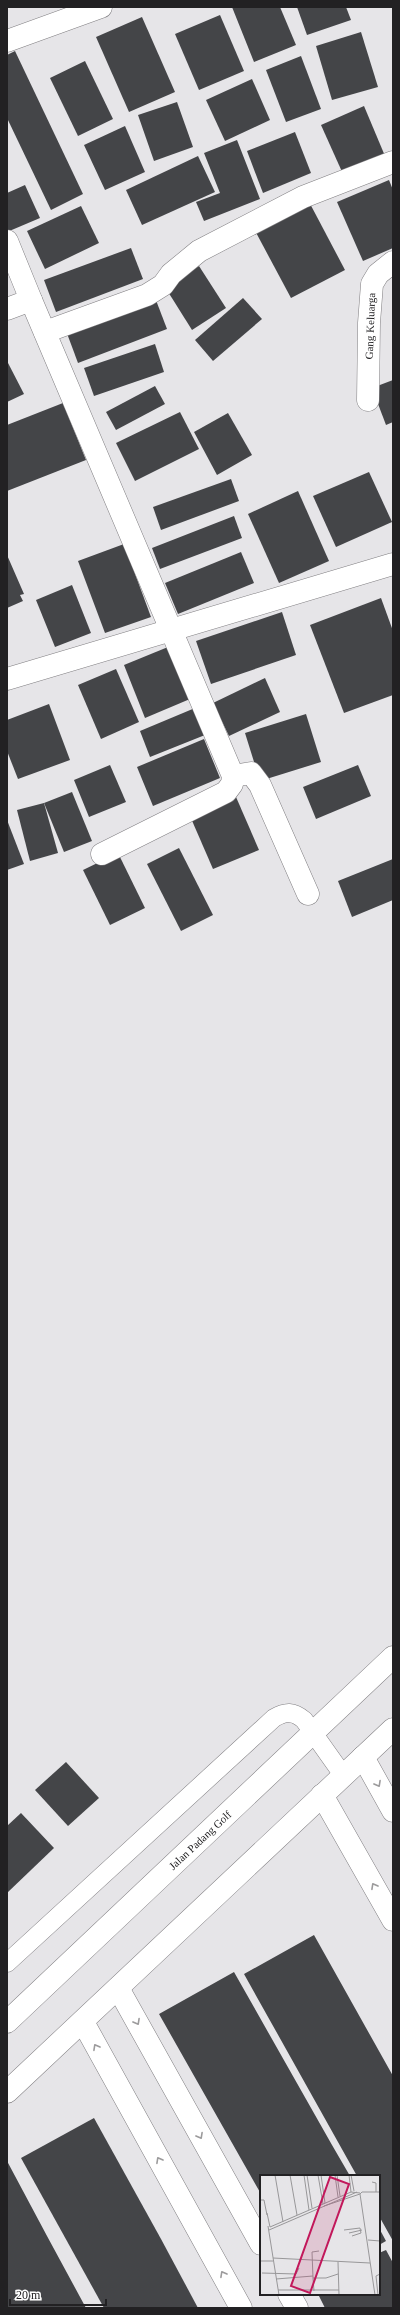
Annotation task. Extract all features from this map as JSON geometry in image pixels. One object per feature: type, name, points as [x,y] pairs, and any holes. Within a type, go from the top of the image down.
[{"type":"street","points":[[7,41],[100,7]]},
{"type":"street","points":[[45,332],[147,295],[162,284],[171,274],[198,251],[303,197],[393,162]]},
{"type":"street","points":[[7,241],[233,776],[232,784],[226,792],[102,854]]},
{"type":"street","name":"Gang Keluarga","points":[[368,400],[369,323],[372,284],[378,274],[393,262]]},
{"type":"street","points":[[7,309],[31,300]]},
{"type":"street","points":[[7,679],[393,564]]},
{"type":"street","points":[[233,776],[251,773],[260,785],[308,894]]},
{"type":"street","name":"Jalan Padang Golf","points":[[7,2022],[393,1657]]},
{"type":"street","points":[[7,2092],[393,1729]]},
{"type":"street","points":[[363,1757],[393,1811]]},
{"type":"street","points":[[322,1795],[393,1920]]},
{"type":"street","points":[[118,1988],[260,2242]]},
{"type":"street","points":[[83,2022],[242,2308]]},
{"type":"street","points":[[290,2295],[297,2308]]},
{"type":"lane","points":[[7,1963],[274,1718],[284,1712],[293,1712],[304,1720],[343,1775]]},
{"type":"building","points":[[232,7],[280,7],[296,45],[254,62]]},
{"type":"building","points":[[297,7],[346,7],[351,20],[307,35]]},
{"type":"building","points":[[220,15],[244,71],[199,90],[175,34]]},
{"type":"building","points":[[142,17],[175,92],[129,112],[96,37]]},
{"type":"building","points":[[361,32],[378,87],[332,100],[316,46]]},
{"type":"building","points":[[15,51],[83,194],[51,210],[7,118],[7,55]]},
{"type":"building","points":[[301,56],[321,109],[286,122],[266,70]]},
{"type":"building","points":[[85,61],[113,119],[78,136],[50,78]]},
{"type":"building","points":[[252,79],[270,120],[225,141],[206,100]]},
{"type":"building","points":[[177,102],[193,147],[154,161],[138,115]]},
{"type":"building","points":[[364,106],[385,156],[343,174],[321,125]]},
{"type":"building","points":[[125,126],[145,172],[105,190],[84,145]]},
{"type":"building","points":[[295,132],[311,173],[263,193],[247,151]]},
{"type":"building","points":[[237,140],[260,199],[204,221],[196,202],[220,193],[204,153]]},
{"type":"building","points":[[198,156],[215,192],[142,225],[126,190]]},
{"type":"building","points":[[389,180],[393,190],[393,248],[363,261],[337,202]]},
{"type":"building","points":[[25,185],[40,218],[7,232],[7,193]]},
{"type":"building","points":[[307,198],[345,270],[291,298],[253,227]]},
{"type":"building","points":[[81,206],[99,243],[45,269],[27,231]]},
{"type":"building","points":[[131,248],[143,279],[56,312],[44,280]]},
{"type":"building","points":[[199,266],[226,308],[192,330],[165,287]]},
{"type":"building","points":[[154,295],[167,329],[78,363],[65,328]]},
{"type":"building","points":[[243,298],[262,319],[213,361],[195,340]]},
{"type":"building","points":[[155,344],[164,372],[94,396],[84,368]]},
{"type":"building","points":[[7,361],[24,394],[7,402]]},
{"type":"building","points":[[393,380],[393,422],[386,425],[372,388]]},
{"type":"building","points":[[155,386],[165,404],[116,430],[106,412]]},
{"type":"building","points":[[63,403],[86,460],[7,491],[7,425]]},
{"type":"building","points":[[180,412],[199,449],[135,481],[116,443]]},
{"type":"building","points":[[228,413],[252,455],[217,475],[194,432]]},
{"type":"building","points":[[369,472],[392,522],[336,547],[313,496]]},
{"type":"building","points":[[231,479],[239,501],[161,530],[153,507]]},
{"type":"building","points":[[298,491],[329,561],[279,583],[248,514]]},
{"type":"building","points":[[234,516],[242,538],[160,569],[152,548]]},
{"type":"building","points":[[124,544],[151,617],[105,633],[78,561]]},
{"type":"building","points":[[241,552],[254,583],[178,614],[165,583]]},
{"type":"building","points":[[7,555],[24,594],[20,595],[23,601],[7,608]]},
{"type":"building","points":[[72,585],[91,633],[55,647],[36,600]]},
{"type":"building","points":[[381,598],[393,631],[393,695],[344,713],[310,625]]},
{"type":"building","points":[[282,612],[296,655],[211,684],[196,641]]},
{"type":"building","points":[[168,647],[190,699],[145,718],[124,665]]},
{"type":"building","points":[[116,669],[139,722],[101,739],[78,685]]},
{"type":"building","points":[[265,678],[280,712],[229,736],[213,703]]},
{"type":"building","points":[[49,704],[70,760],[18,779],[7,751],[7,720]]},
{"type":"building","points":[[195,708],[205,735],[150,757],[140,731]]},
{"type":"building","points":[[306,714],[321,762],[260,781],[245,733]]},
{"type":"building","points":[[204,739],[220,778],[153,806],[137,767]]},
{"type":"building","points":[[110,765],[126,802],[89,817],[74,780]]},
{"type":"building","points":[[358,765],[371,796],[316,819],[303,787]]},
{"type":"building","points":[[72,792],[92,841],[64,852],[44,803]]},
{"type":"building","points":[[236,797],[259,850],[213,869],[190,816]]},
{"type":"building","points":[[44,803],[58,853],[30,861],[17,810]]},
{"type":"building","points":[[7,820],[24,864],[7,870]]},
{"type":"building","points":[[179,848],[213,915],[181,931],[147,864]]},
{"type":"building","points":[[118,853],[145,908],[110,925],[83,870]]},
{"type":"building","points":[[393,859],[393,900],[352,917],[338,881]]},
{"type":"building","points":[[66,1762],[99,1798],[68,1826],[35,1790]]},
{"type":"building","points":[[21,1813],[54,1848],[7,1893],[7,1826]]},
{"type":"building","points":[[314,1935],[393,2076],[393,2241],[380,2218],[380,2175],[356,2175],[244,1974]]},
{"type":"building","points":[[234,1972],[349,2175],[260,2175],[260,2192],[159,2014]]},
{"type":"building","points":[[94,2118],[198,2308],[104,2308],[21,2158]]},
{"type":"building","points":[[7,2161],[47,2236],[86,2308],[7,2308]]},
{"type":"building","points":[[380,2230],[386,2241],[380,2244]]},
{"type":"building","points":[[386,2250],[393,2263],[393,2308],[325,2308],[318,2295],[380,2295],[380,2253]]}]
